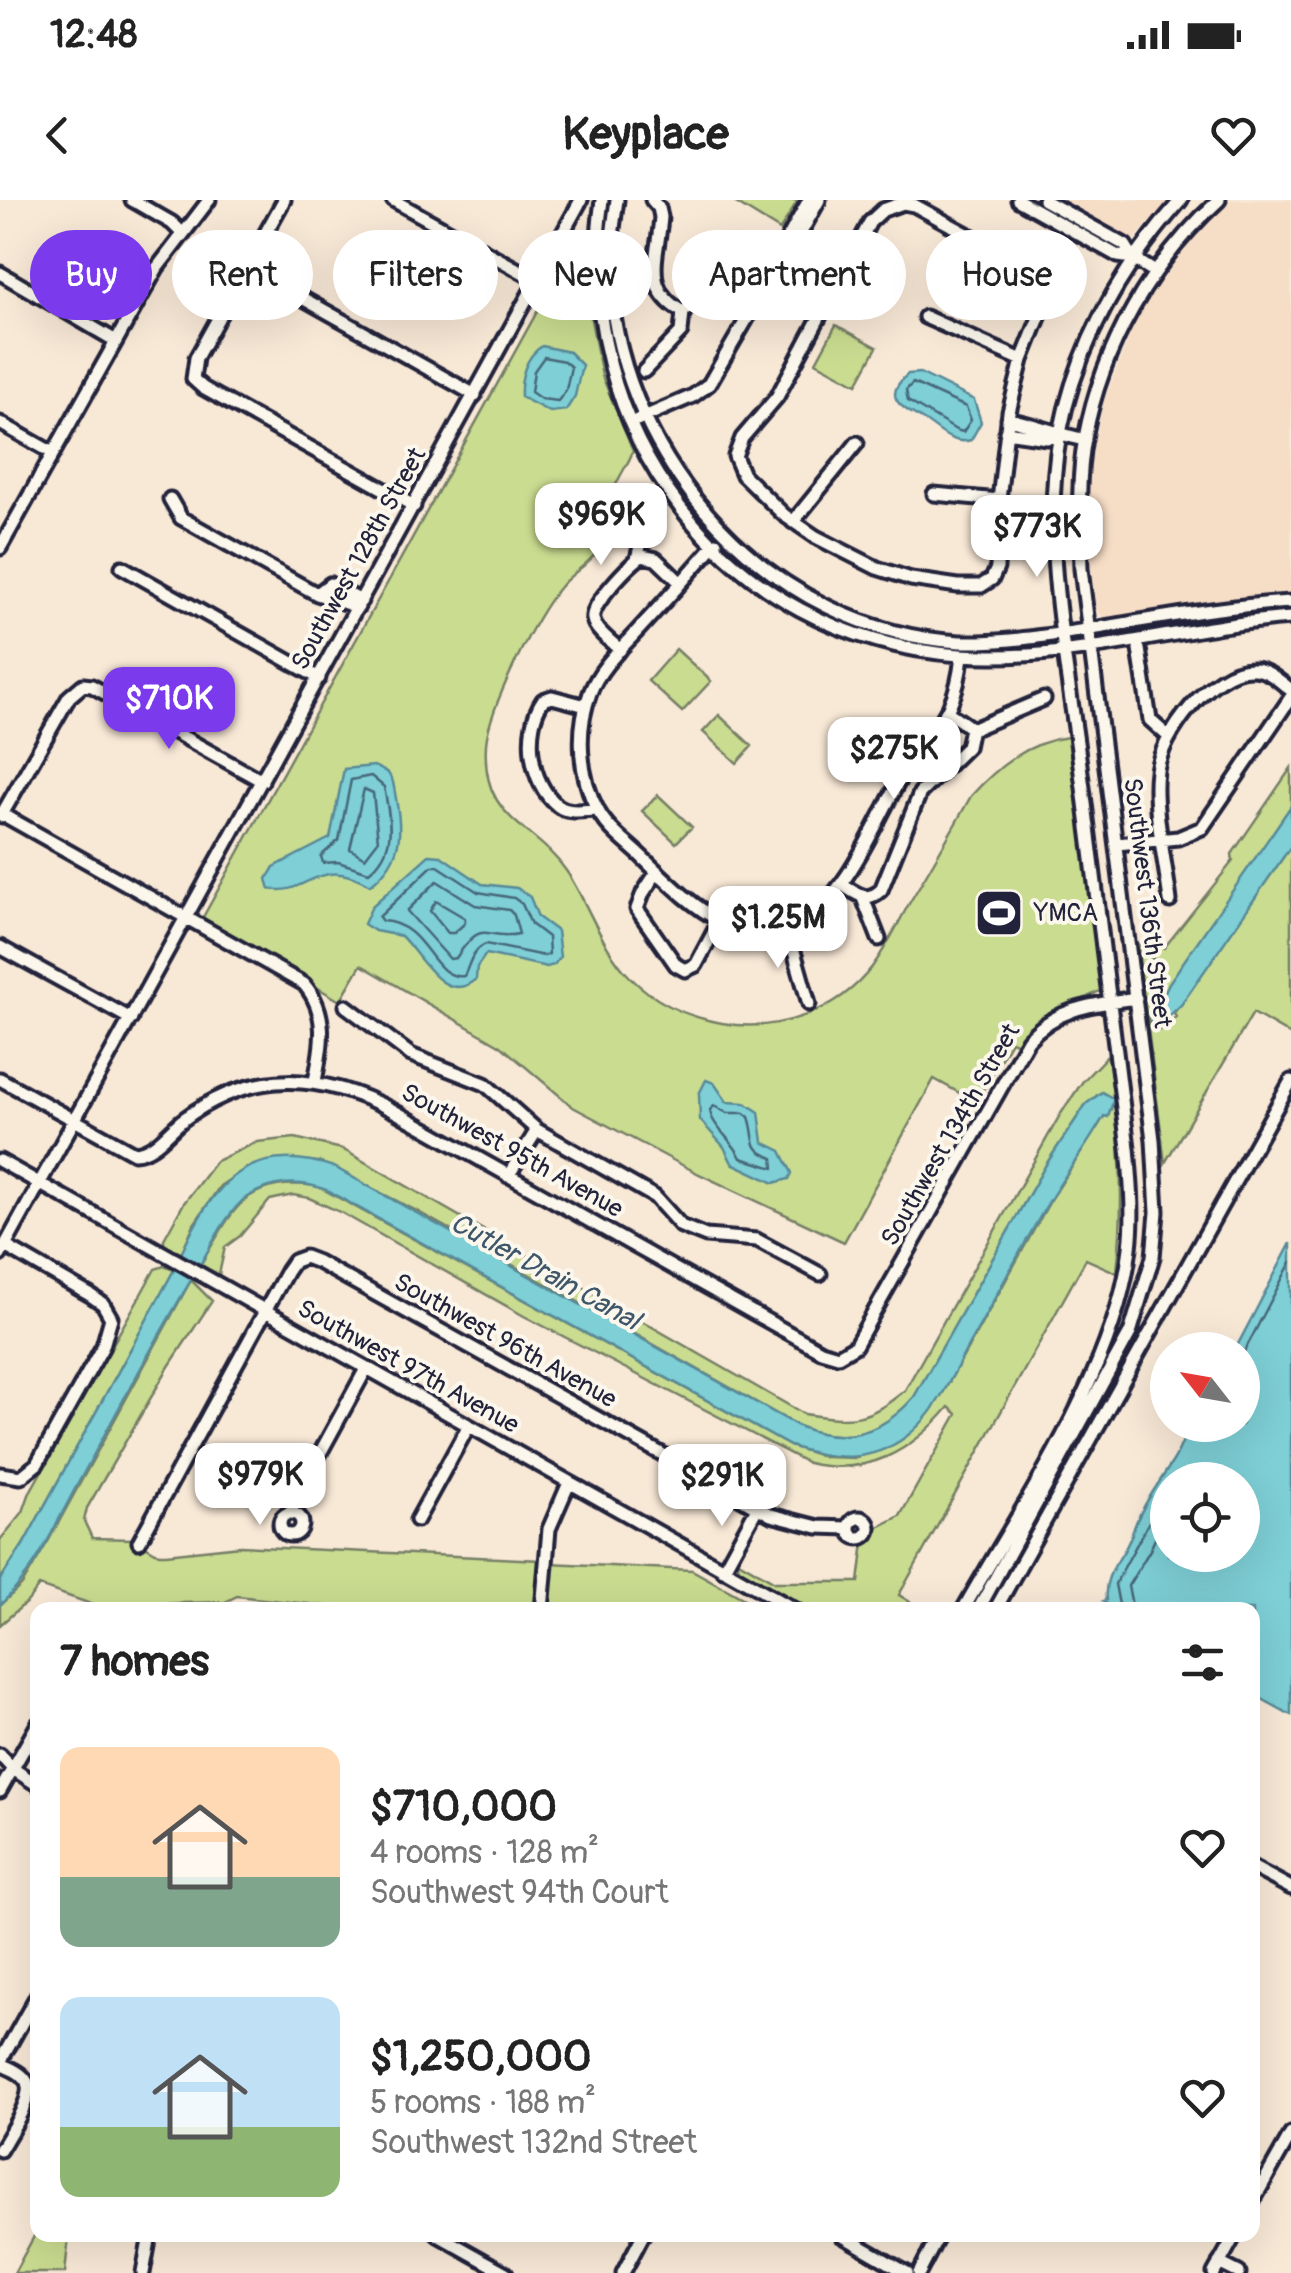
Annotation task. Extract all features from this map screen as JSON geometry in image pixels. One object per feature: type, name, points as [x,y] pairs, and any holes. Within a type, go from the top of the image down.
[{"type":"street","points":[[132,200],[179,230]]},
{"type":"street","points":[[186,230],[208,200]]},
{"type":"street","points":[[267,230],[284,200]]},
{"type":"street","points":[[394,200],[518,270]]},
{"type":"street","name":"Southwest 128th Street","points":[[565,230],[581,200]]},
{"type":"street","points":[[599,230],[602,200]]},
{"type":"street","points":[[614,230],[616,200]]},
{"type":"street","points":[[652,200],[661,217],[657,288],[672,305]]},
{"type":"street","points":[[792,230],[808,200]]},
{"type":"street","points":[[802,230],[819,200]]},
{"type":"street","points":[[1018,200],[1118,256],[1133,258],[1155,272]]},
{"type":"street","points":[[1044,200],[1125,245],[1133,258]]},
{"type":"street","name":"Southwest 136th Street","points":[[967,1602],[1086,1388],[1112,1325],[1130,1247],[1132,1202],[1052,503],[1060,435],[1074,378],[1095,326],[1133,258],[1181,200]]},
{"type":"street","name":"Southwest 136th Street","points":[[982,1602],[1116,1364],[1142,1300],[1153,1256],[1157,1212],[1154,1140],[1081,569],[1079,512],[1085,440],[1111,354],[1155,272],[1220,200]]},
{"type":"street","points":[[892,204],[914,205],[1038,273],[1044,280],[1048,294],[1022,360],[1007,425],[998,500],[997,569],[986,584],[968,586],[894,575],[833,546],[793,522],[742,475],[737,464],[736,448],[777,396],[870,222],[892,204]]},
{"type":"street","points":[[0,548],[157,268],[172,248]]},
{"type":"street","points":[[0,273],[116,341]]},
{"type":"street","points":[[313,304],[475,395]]},
{"type":"street","name":"Southwest 128th Street","points":[[2,1251],[518,317]]},
{"type":"street","points":[[925,317],[1022,360]]},
{"type":"street","points":[[217,320],[196,358],[193,379],[414,506]]},
{"type":"street","points":[[601,320],[608,364],[629,423],[671,497],[743,572],[826,622],[893,646],[962,656],[1092,647],[1291,618]]},
{"type":"street","points":[[617,320],[624,362],[644,418],[686,489],[725,533],[762,566],[846,614],[900,632],[962,642],[1028,639],[1291,602]]},
{"type":"street","points":[[644,371],[681,332],[682,320]]},
{"type":"street","points":[[629,423],[694,396],[709,384],[746,320]]},
{"type":"street","points":[[0,423],[53,453]]},
{"type":"street","points":[[1007,425],[1047,438],[1060,435],[1085,440]]},
{"type":"street","points":[[793,522],[857,443]]},
{"type":"street","points":[[934,494],[998,500]]},
{"type":"street","points":[[170,498],[181,518],[317,594],[330,584],[360,604]]},
{"type":"street","points":[[620,650],[596,626],[592,616],[595,606],[637,559],[651,501]]},
{"type":"street","points":[[725,533],[599,675],[586,706],[582,731],[584,768],[598,810],[614,831],[700,911],[719,922],[760,932],[787,927],[817,911],[841,884],[910,762],[949,712],[958,689],[962,656]]},
{"type":"street","points":[[637,559],[652,556],[681,583]]},
{"type":"street","points":[[122,567],[319,678]]},
{"type":"street","points":[[826,622],[833,608]]},
{"type":"street","points":[[840,628],[846,614]]},
{"type":"street","points":[[1139,649],[1150,720],[1169,737]]},
{"type":"street","points":[[1117,844],[1163,841],[1202,828],[1291,694],[1262,670],[1238,671],[1203,693],[1169,737],[1156,773],[1163,841],[1170,902]]},
{"type":"street","points":[[262,781],[92,686],[81,686],[69,696],[1,816],[298,980],[319,1006],[322,1022],[315,1081]]},
{"type":"street","points":[[586,706],[552,697],[544,700],[532,734],[534,766],[540,784],[558,806],[573,811],[598,810]]},
{"type":"street","points":[[971,728],[1044,699]]},
{"type":"street","points":[[949,712],[971,728]]},
{"type":"street","points":[[841,884],[863,898],[871,898],[880,890],[920,794],[967,747],[971,728]]},
{"type":"street","points":[[658,872],[637,910],[676,965],[685,970],[696,965],[719,922]]},
{"type":"street","points":[[863,898],[879,939]]},
{"type":"street","points":[[787,927],[810,1004]]},
{"type":"street","points":[[0,947],[131,1019]]},
{"type":"street","name":"Southwest 134th Street","points":[[848,1353],[1028,1040],[1060,1014],[1136,998]]},
{"type":"street","name":"Southwest 95th Avenue","points":[[346,1006],[413,1056],[485,1084],[537,1130],[656,1197],[681,1226],[706,1236],[757,1240],[820,1274]]},
{"type":"street","points":[[0,1079],[74,1121]]},
{"type":"street","name":"Southwest 95th Avenue","points":[[74,1121],[129,1152],[147,1151],[192,1114],[227,1094],[279,1082],[315,1081],[368,1097],[821,1351],[835,1356],[848,1353]]},
{"type":"street","points":[[999,1602],[1291,1081]]},
{"type":"street","points":[[508,1176],[537,1130]]},
{"type":"street","name":"Southwest 97th Avenue","points":[[0,1161],[781,1602]]},
{"type":"street","points":[[0,1474],[18,1478],[36,1464],[103,1346],[111,1318],[100,1301],[2,1251]]},
{"type":"street","name":"Southwest 96th Avenue","points":[[265,1312],[290,1266],[305,1257],[757,1508],[796,1523],[848,1528]]},
{"type":"street","points":[[139,1542],[265,1312]]},
{"type":"street","points":[[292,1513],[294,1500],[366,1368]]},
{"type":"street","points":[[416,1520],[468,1427]]},
{"type":"street","points":[[543,1602],[548,1529],[569,1482]]},
{"type":"street","points":[[723,1570],[757,1508]]},
{"type":"street","points":[[0,1791],[30,1738]]},
{"type":"street","points":[[0,1755],[30,1780]]},
{"type":"street","points":[[1260,1871],[1291,1888]]},
{"type":"street","points":[[0,2150],[25,2104],[28,2090],[27,2082],[19,2074],[0,2063],[30,2009]]},
{"type":"street","points":[[1260,2190],[1291,2134]]},
{"type":"street","points":[[143,2273],[149,2242]]},
{"type":"street","points":[[451,2242],[506,2273]]},
{"type":"street","points":[[623,2273],[640,2242]]},
{"type":"street","points":[[853,2242],[907,2273]]},
{"type":"street","points":[[918,2273],[935,2242]]},
{"type":"street","points":[[1231,2242],[1217,2268],[1239,2273]]},
{"type":"shaded area","points":[[1061,200],[1170,200],[1133,240]]},
{"type":"shaded area","points":[[1231,200],[1291,200],[1291,592],[1108,619],[1096,611],[1088,553],[1090,469],[1103,404],[1135,322],[1155,289],[1203,227]]},
{"type":"green space","points":[[731,200],[798,200],[780,230]]},
{"type":"green space","points":[[533,320],[591,320],[602,376],[633,451],[613,492],[598,550],[550,600],[515,662],[489,728],[487,770],[500,806],[567,872],[619,965],[639,986],[672,1007],[722,1023],[784,1022],[824,1007],[858,983],[877,959],[971,796],[1014,758],[1040,744],[1068,737],[1102,981],[1100,991],[1044,1018],[1018,1044],[1011,1041],[976,1102],[934,1079],[844,1242],[699,1174],[573,1107],[501,1046],[361,965],[340,1001],[202,919]]},
{"type":"green space","points":[[836,325],[877,347],[857,384],[816,362]]},
{"type":"green space","points":[[676,649],[711,681],[682,712],[648,681]]},
{"type":"green space","points":[[719,715],[752,746],[737,763],[703,732]]},
{"type":"green space","points":[[1291,768],[1291,806],[1158,1003],[1154,1002],[1148,1020],[1159,1030],[1176,1017],[1174,1013],[1291,846],[1291,1035],[1253,1013],[1165,1163],[1137,943],[1153,960],[1155,943],[1164,948],[1233,861],[1232,854]]},
{"type":"green space","points":[[658,795],[692,827],[676,843],[642,811]]},
{"type":"green space","points":[[1108,1055],[1114,1099],[1100,1093],[1086,1104],[1047,1163],[914,1397],[889,1420],[861,1433],[831,1435],[798,1426],[415,1210],[320,1162],[283,1160],[247,1168],[220,1186],[194,1224],[180,1256],[164,1248],[164,1239],[184,1203],[216,1161],[257,1142],[295,1138],[342,1149],[804,1414],[858,1417],[880,1408],[905,1390],[1060,1115],[1083,1081]]},
{"type":"green space","points":[[1114,1101],[1121,1187],[1117,1273],[1086,1259],[899,1595],[910,1602],[793,1602],[742,1573],[735,1559],[775,1582],[859,1582],[864,1542],[874,1529],[900,1516],[957,1414],[949,1407],[920,1436],[887,1457],[850,1466],[808,1463],[524,1316],[340,1212],[293,1195],[270,1200],[240,1236],[225,1247],[218,1279],[199,1267],[232,1214],[256,1193],[272,1187],[317,1186],[790,1446],[825,1457],[856,1458],[943,1393],[1050,1201],[1105,1115],[1108,1116]]},
{"type":"green space","points":[[164,1266],[174,1270],[0,1580],[0,1540],[23,1512],[30,1492],[155,1269]]},
{"type":"green space","points":[[191,1280],[212,1301],[168,1368],[87,1508],[84,1521],[92,1538],[133,1539],[159,1554],[240,1546],[542,1560],[538,1602],[290,1602],[237,1596],[225,1602],[85,1602],[39,1586],[0,1625],[0,1605],[22,1585]]},
{"type":"green space","points":[[549,1563],[692,1570],[750,1602],[547,1602]]},
{"type":"green space","points":[[31,2242],[68,2242],[65,2273],[14,2273]]},
{"type":"water","points":[[542,346],[569,352],[582,365],[575,396],[566,410],[550,412],[521,397],[525,368]]},
{"type":"water","points":[[920,373],[974,400],[981,422],[971,440],[951,438],[897,401],[900,382],[908,374]]},
{"type":"water","points":[[374,766],[388,773],[393,782],[398,812],[396,851],[382,874],[370,885],[337,874],[283,890],[270,889],[267,879],[274,867],[330,838],[344,769]]},
{"type":"water","points":[[1291,806],[1291,846],[1181,1005],[1159,1026],[1151,1021],[1169,983]]},
{"type":"water","points":[[429,855],[441,856],[482,884],[517,888],[530,897],[538,917],[557,931],[560,957],[554,965],[547,967],[486,954],[477,967],[476,979],[454,987],[434,975],[401,936],[375,931],[364,924],[372,906]]},
{"type":"water","points":[[706,1080],[714,1083],[727,1102],[745,1103],[759,1112],[763,1142],[781,1151],[792,1173],[789,1179],[774,1183],[732,1163],[724,1147],[700,1120],[699,1094]]},
{"type":"water","points":[[1102,1092],[1114,1099],[1108,1117],[1104,1116],[1050,1200],[934,1407],[917,1427],[893,1445],[850,1457],[790,1446],[326,1190],[296,1183],[256,1192],[240,1203],[219,1232],[45,1545],[25,1577],[0,1605],[0,1580],[23,1545],[199,1218],[231,1179],[251,1166],[274,1159],[301,1159],[334,1167],[798,1426],[846,1435],[861,1433],[889,1420],[914,1397],[1047,1163],[1086,1104]]},
{"type":"water","points":[[1291,1243],[1291,1715],[1260,1698],[1260,1602],[1103,1601],[1110,1573],[1150,1497],[1150,1572],[1260,1572],[1260,1462],[1172,1462],[1182,1442],[1260,1442],[1260,1332],[1244,1332]]},
{"type":"place","name":"YMCA","points":[[999,913]]},
{"type":"water label","name":"Cutler Drain Canal","points":[[545,1272]]}]
